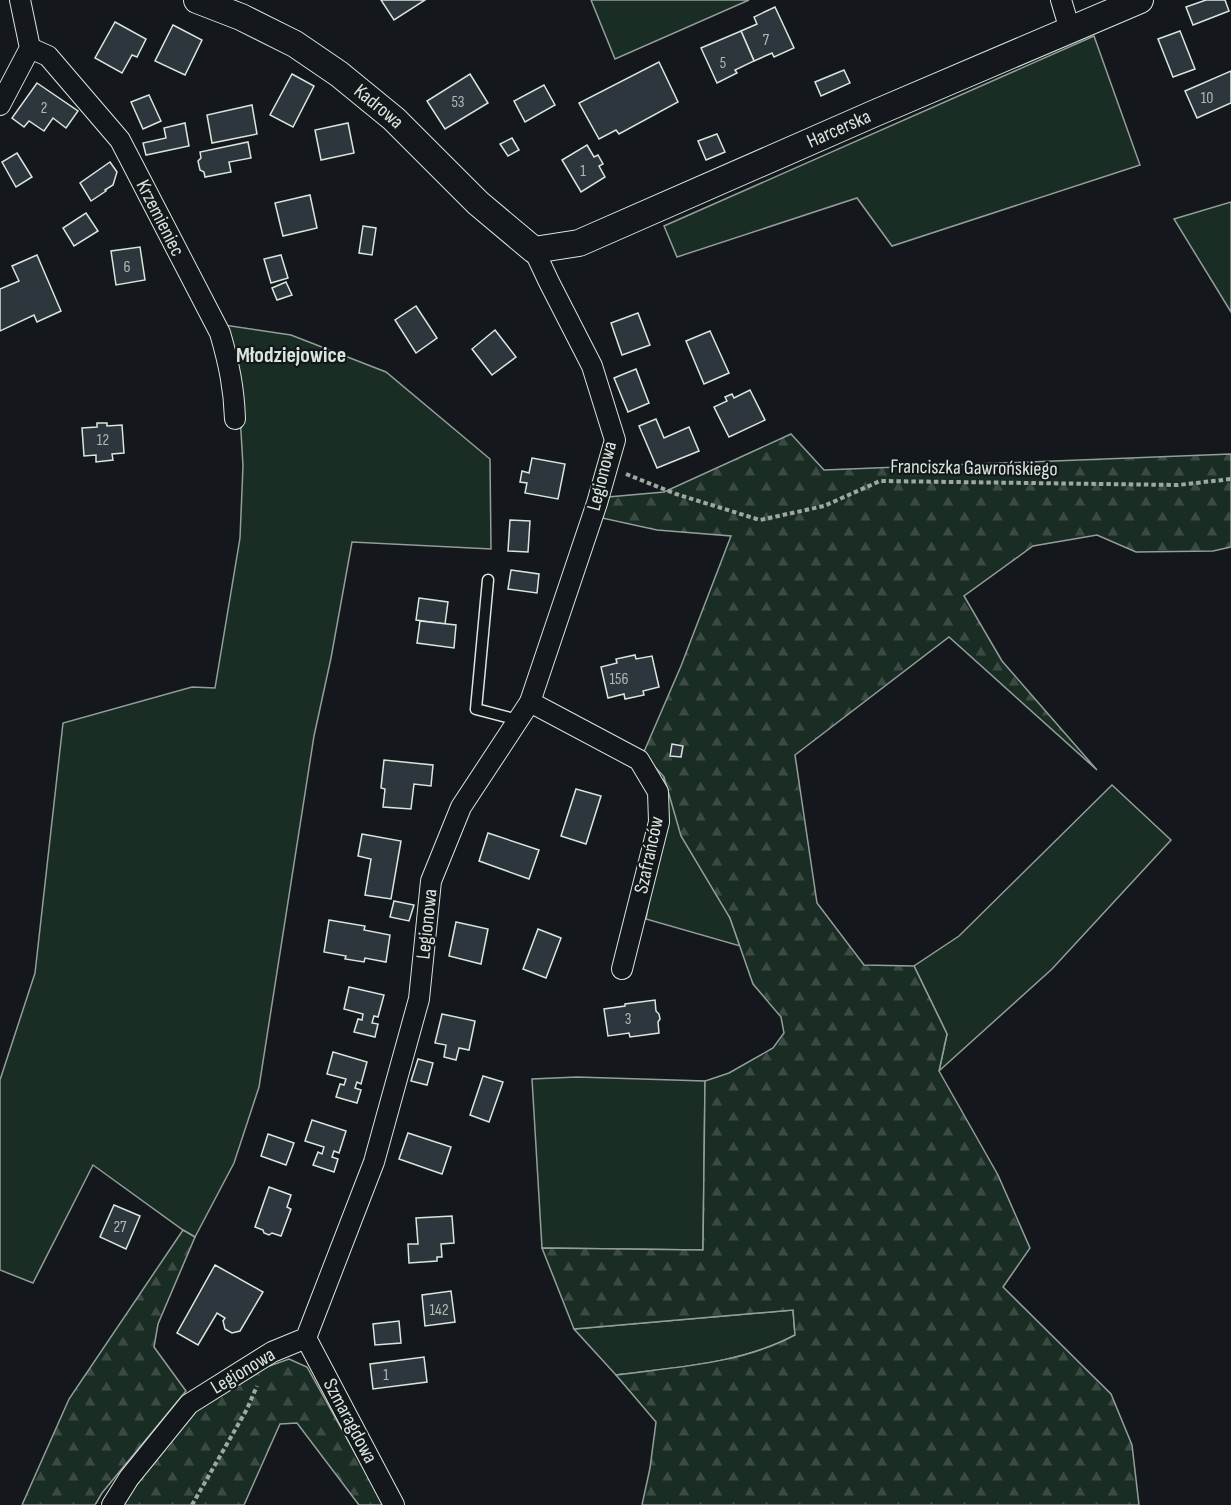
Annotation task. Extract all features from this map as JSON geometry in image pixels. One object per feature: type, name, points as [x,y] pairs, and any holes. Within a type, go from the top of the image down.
[{"type":"street","points":[[0,105],[30,48],[20,0]]},
{"type":"street","name":"Kadrowa","points":[[197,0],[241,16],[295,44],[339,74],[394,119],[478,203],[534,250]]},
{"type":"street","points":[[1061,0],[1070,30]]},
{"type":"street","name":"Harcerska","points":[[534,250],[579,243],[1140,0]]},
{"type":"street","name":"Krzemieniec","points":[[30,48],[48,56],[120,140],[220,333],[229,362],[234,391],[235,419]]},
{"type":"street","name":"Legionowa","points":[[112,1505],[129,1478],[189,1404],[272,1352],[306,1338],[374,1162],[419,999],[431,881],[461,807],[530,702],[593,514],[615,440],[592,366],[534,250]]},
{"type":"street","name":"Szafrańców","points":[[530,702],[639,760],[658,792],[659,822],[622,969]]},
{"type":"street","name":"Szmaragdowa","points":[[306,1338],[394,1505]]},
{"type":"lane","points":[[488,580],[476,708],[518,720]]},
{"type":"path","name":"Franciszka Gawrońskiego","points":[[608,466],[676,494],[760,520],[824,506],[880,481],[1178,485],[1231,479]]},
{"type":"path","points":[[192,1505],[247,1408],[272,1352]]},
{"type":"green space","points":[[591,0],[749,0],[615,59]]},
{"type":"green space","points":[[1094,36],[1140,165],[892,246],[857,198],[677,257],[664,226]]},
{"type":"green space","points":[[1231,202],[1231,312],[1174,219]]},
{"type":"green space","points":[[224,325],[291,335],[386,372],[490,459],[491,549],[352,542],[314,736],[259,1087],[234,1163],[195,1237],[93,1165],[33,1283],[0,1270],[0,1080],[35,973],[63,723],[192,687],[215,688],[240,538],[243,466],[239,398]]},
{"type":"green space","points":[[791,434],[824,470],[1231,454],[1231,547],[1213,551],[1136,552],[1097,535],[1033,546],[964,596],[1002,661],[1097,770],[949,637],[795,755],[817,903],[864,965],[914,966],[947,1034],[939,1071],[998,1175],[1030,1248],[1003,1287],[1111,1394],[1132,1445],[1139,1505],[642,1505],[656,1422],[616,1375],[708,1363],[774,1345],[795,1335],[793,1310],[574,1329],[542,1248],[703,1250],[705,1081],[729,1073],[773,1048],[784,1033],[781,1017],[753,984],[730,918],[681,836],[664,777],[643,754],[681,666],[731,536],[657,530],[602,518],[608,497],[664,492]]},
{"type":"green space","points":[[664,777],[730,918],[740,946],[646,919],[665,813]]},
{"type":"green space","points":[[1112,785],[1171,840],[1052,969],[939,1071],[947,1034],[914,966],[959,936]]},
{"type":"green space","points":[[577,1077],[705,1081],[703,1250],[542,1248],[532,1079]]},
{"type":"green space","points":[[183,1230],[195,1237],[158,1324],[154,1347],[186,1391],[102,1493],[95,1505],[22,1505],[69,1399]]},
{"type":"green space","points":[[793,1310],[795,1335],[774,1345],[708,1363],[616,1375],[574,1329]]},
{"type":"green space","points":[[289,1359],[307,1367],[384,1505],[359,1505],[297,1423],[280,1424],[244,1505],[123,1505],[176,1426],[244,1375]]},
{"type":"building","points":[[381,0],[425,0],[394,20]]},
{"type":"building","points":[[1206,0],[1225,0],[1229,11],[1193,25],[1186,7]]},
{"type":"building","points":[[775,7],[794,48],[774,57],[772,53],[754,61],[741,31],[757,24],[754,17]]},
{"type":"building","points":[[115,22],[146,39],[137,57],[132,55],[122,73],[95,58]]},
{"type":"building","points":[[173,25],[202,40],[185,75],[155,61]]},
{"type":"building","points":[[741,31],[754,61],[735,70],[737,73],[717,83],[701,48]]},
{"type":"building","points":[[1180,31],[1195,69],[1173,77],[1158,39]]},
{"type":"building","points":[[659,62],[678,102],[619,134],[616,130],[599,139],[579,103]]},
{"type":"building","points":[[844,70],[850,83],[821,96],[815,82]]},
{"type":"building","points":[[1231,71],[1231,103],[1197,118],[1185,91]]},
{"type":"building","points":[[292,74],[314,86],[293,127],[270,115]]},
{"type":"building","points":[[470,74],[488,103],[445,129],[427,101]]},
{"type":"building","points":[[37,83],[78,111],[66,128],[53,118],[44,131],[29,121],[24,127],[12,118]]},
{"type":"building","points":[[544,85],[555,105],[525,122],[514,101]]},
{"type":"building","points":[[149,95],[161,121],[143,129],[131,102]]},
{"type":"building","points":[[252,105],[257,134],[212,143],[207,115]]},
{"type":"building","points":[[185,123],[189,146],[146,155],[143,143],[166,138],[164,128]]},
{"type":"building","points":[[348,123],[354,153],[321,160],[315,130]]},
{"type":"building","points":[[717,134],[725,152],[706,160],[698,141]]},
{"type":"building","points":[[512,138],[519,150],[508,156],[500,144]]},
{"type":"building","points":[[248,142],[251,158],[229,162],[231,172],[205,177],[204,172],[200,170],[198,161],[201,158],[200,152]]},
{"type":"building","points":[[587,145],[594,157],[598,155],[603,164],[599,166],[605,177],[581,192],[562,160]]},
{"type":"building","points":[[17,153],[32,177],[16,187],[2,162]]},
{"type":"building","points":[[110,162],[117,172],[113,185],[91,201],[80,183]]},
{"type":"building","points":[[310,195],[317,228],[283,236],[275,203]]},
{"type":"building","points":[[86,213],[98,231],[74,246],[63,228]]},
{"type":"building","points":[[363,226],[376,228],[372,255],[359,253]]},
{"type":"building","points":[[140,247],[145,280],[116,285],[111,251]]},
{"type":"building","points":[[37,255],[61,311],[37,322],[34,315],[0,331],[0,289],[19,281],[12,266]]},
{"type":"building","points":[[281,255],[288,278],[271,283],[264,259]]},
{"type":"building","points":[[286,282],[292,295],[277,300],[272,288]]},
{"type":"building","points":[[416,306],[437,338],[416,353],[395,320]]},
{"type":"building","points":[[638,313],[650,345],[622,355],[611,323]]},
{"type":"building","points":[[495,330],[516,357],[492,375],[472,349]]},
{"type":"building","points":[[710,331],[729,373],[704,384],[686,341]]},
{"type":"building","points":[[636,369],[649,403],[628,412],[614,378]]},
{"type":"building","points":[[750,390],[765,420],[729,437],[714,407],[727,401],[725,397],[732,394],[734,398]]},
{"type":"building","points":[[656,419],[664,438],[689,427],[699,451],[657,468],[639,426]]},
{"type":"building","points":[[97,423],[107,423],[107,426],[122,425],[124,453],[112,454],[113,460],[96,462],[96,455],[84,456],[82,428],[97,427]]},
{"type":"building","points":[[532,458],[565,464],[558,499],[525,493],[527,483],[520,482],[522,471],[529,473]]},
{"type":"building","points":[[510,520],[530,521],[528,552],[508,551]]},
{"type":"building","points":[[511,570],[539,574],[537,593],[508,589]]},
{"type":"building","points":[[419,598],[448,602],[445,624],[416,620]]},
{"type":"building","points":[[420,621],[456,625],[454,648],[417,643]]},
{"type":"building","points":[[635,655],[636,659],[652,656],[659,687],[643,691],[644,695],[625,699],[624,694],[608,698],[601,667],[617,663],[616,659]]},
{"type":"building","points":[[672,744],[683,746],[681,757],[670,756]]},
{"type":"building","points":[[384,760],[433,765],[431,786],[414,784],[411,809],[383,807],[385,789],[381,788]]},
{"type":"building","points":[[576,789],[601,796],[586,844],[561,836]]},
{"type":"building","points":[[488,833],[539,850],[529,879],[479,861]]},
{"type":"building","points":[[362,834],[401,841],[391,899],[365,895],[371,859],[358,856]]},
{"type":"building","points":[[394,901],[414,905],[409,921],[390,917]]},
{"type":"building","points":[[329,920],[365,926],[364,930],[390,935],[386,962],[365,958],[364,962],[345,959],[346,956],[324,952]]},
{"type":"building","points":[[456,922],[488,929],[481,964],[449,956]]},
{"type":"building","points":[[538,929],[561,938],[546,978],[523,969]]},
{"type":"building","points":[[349,987],[384,995],[378,1017],[374,1016],[372,1023],[378,1024],[375,1037],[354,1032],[358,1019],[362,1020],[363,1014],[344,1009]]},
{"type":"building","points":[[655,1000],[656,1011],[660,1019],[659,1033],[630,1037],[629,1033],[608,1036],[604,1009]]},
{"type":"building","points":[[442,1014],[475,1021],[469,1050],[459,1048],[456,1060],[444,1057],[446,1045],[435,1043]]},
{"type":"building","points":[[333,1052],[367,1062],[361,1084],[357,1082],[355,1088],[361,1090],[357,1103],[336,1097],[340,1084],[344,1085],[346,1079],[327,1074]]},
{"type":"building","points":[[418,1059],[433,1063],[427,1085],[411,1081]]},
{"type":"building","points":[[483,1076],[503,1082],[489,1122],[470,1115]]},
{"type":"building","points":[[312,1120],[346,1131],[339,1153],[334,1151],[332,1157],[338,1159],[334,1172],[313,1165],[318,1152],[322,1154],[324,1147],[305,1141]]},
{"type":"building","points":[[408,1133],[451,1147],[442,1174],[399,1159]]},
{"type":"building","points":[[268,1134],[294,1143],[286,1165],[261,1156]]},
{"type":"building","points":[[269,1187],[291,1195],[287,1207],[291,1209],[281,1236],[272,1233],[269,1235],[255,1227]]},
{"type":"building","points":[[114,1205],[140,1216],[126,1249],[100,1237]]},
{"type":"building","points":[[452,1216],[454,1243],[441,1244],[442,1257],[437,1257],[437,1261],[409,1263],[408,1244],[418,1244],[416,1218]]},
{"type":"building","points":[[215,1265],[263,1292],[240,1331],[232,1333],[225,1329],[223,1321],[225,1318],[217,1313],[198,1345],[177,1333]]},
{"type":"building","points":[[451,1291],[455,1322],[425,1326],[422,1295]]},
{"type":"building","points":[[399,1321],[401,1343],[375,1345],[373,1324]]},
{"type":"building","points":[[424,1357],[427,1382],[373,1389],[370,1364]]},
{"type":"district","name":"Młodziejowice","points":[[291,355]]}]
